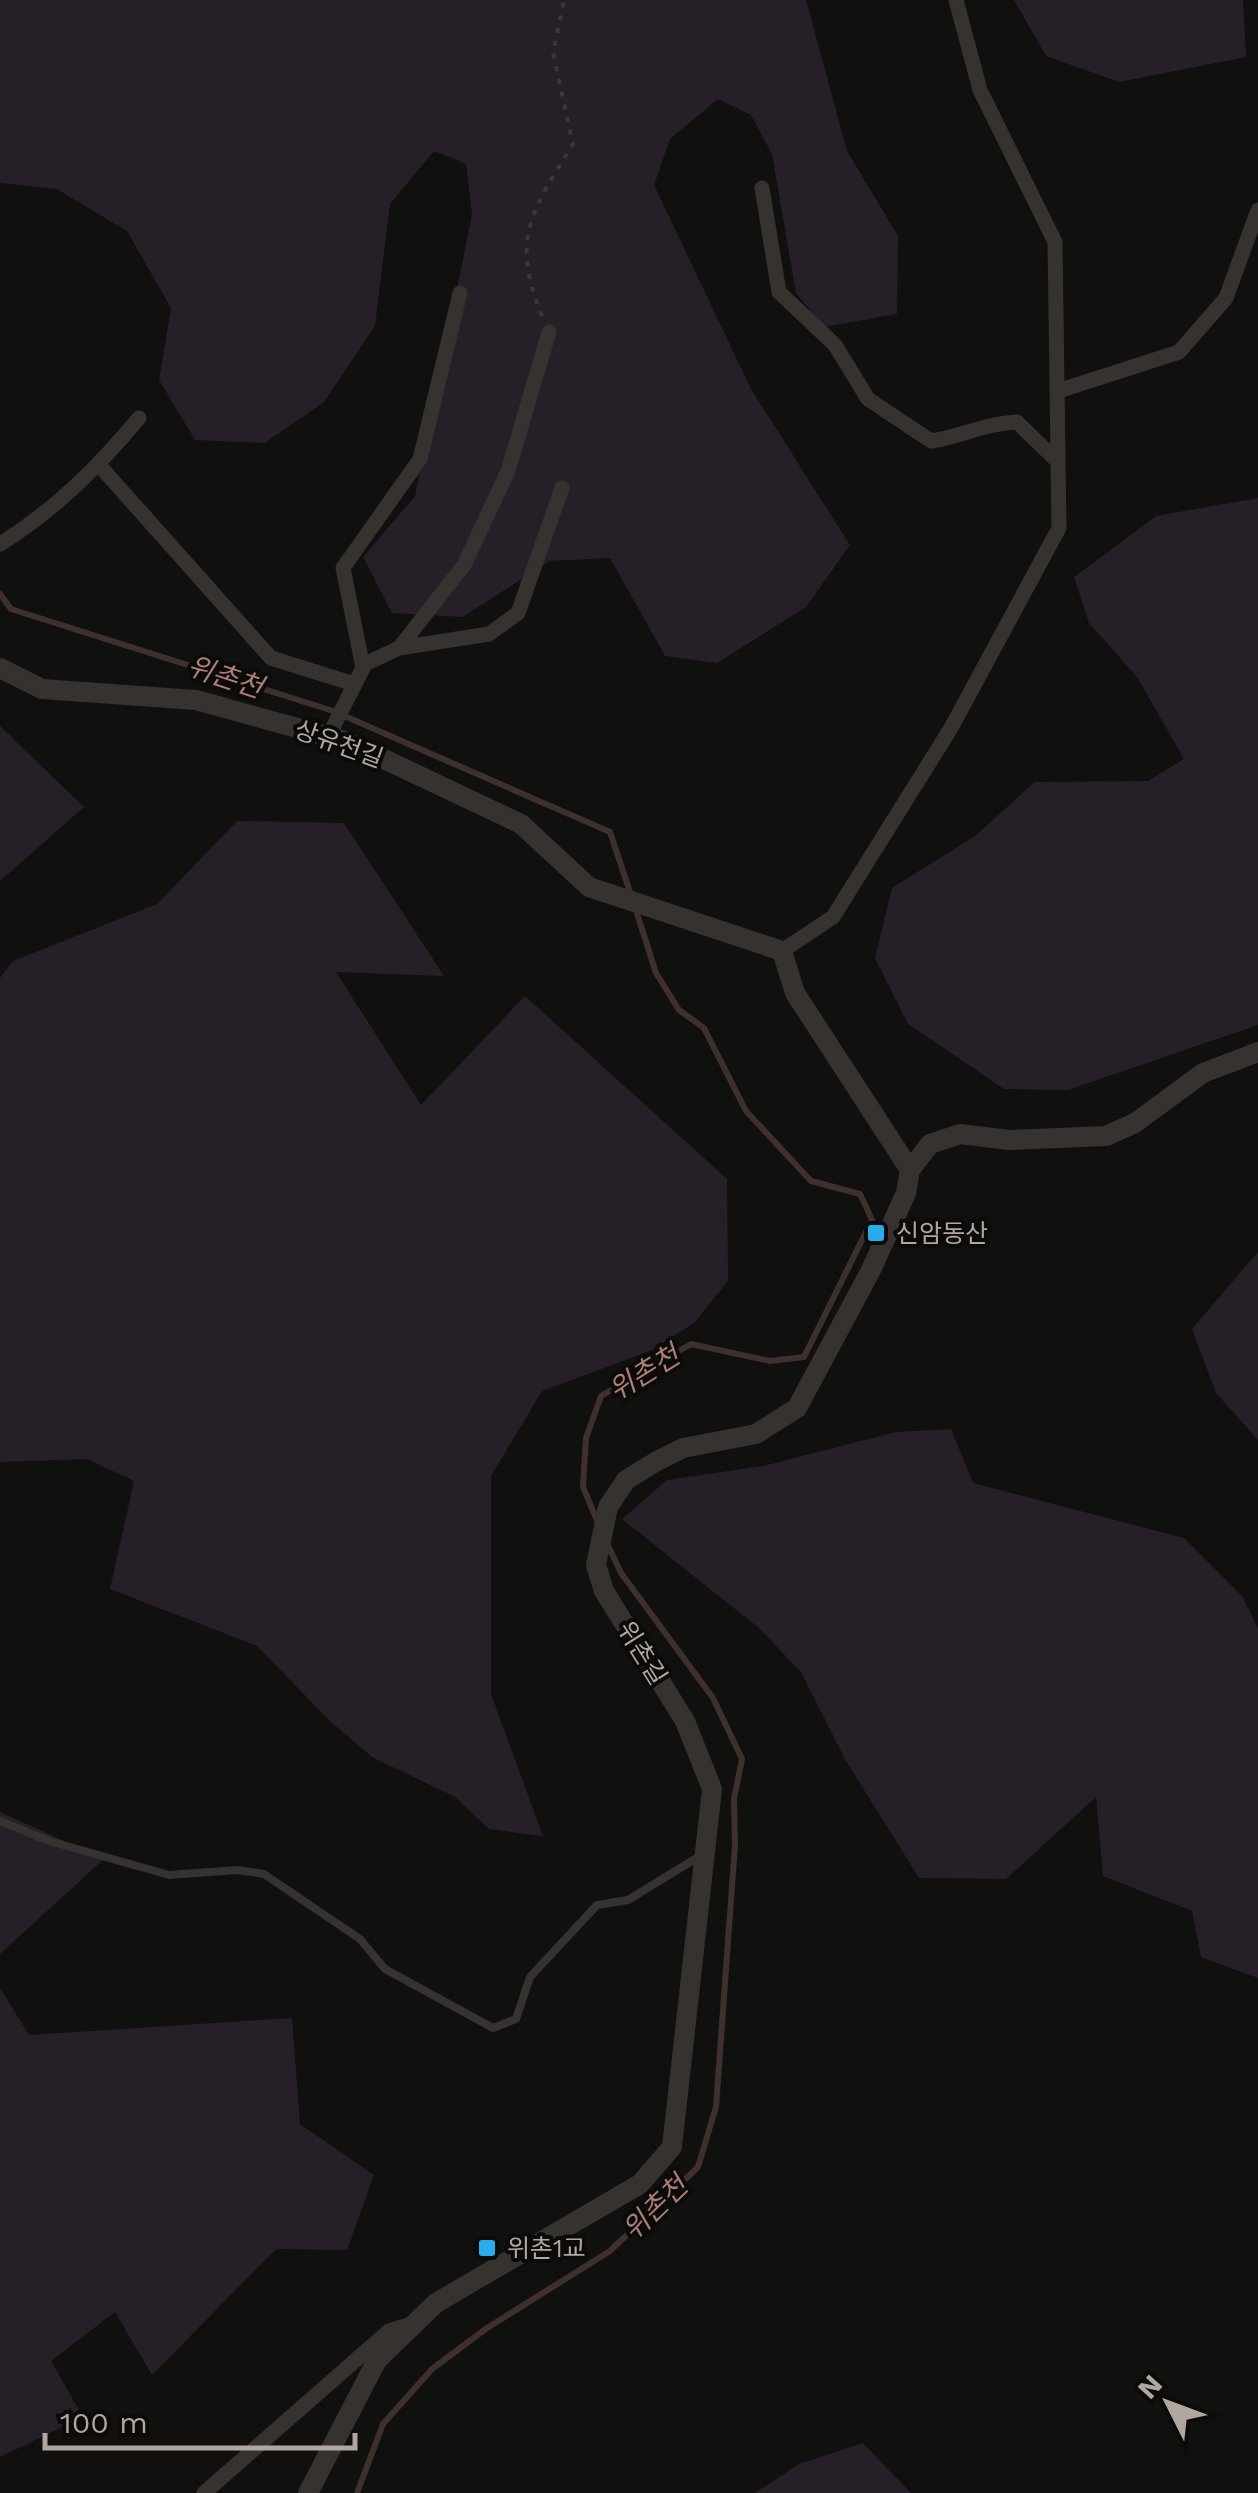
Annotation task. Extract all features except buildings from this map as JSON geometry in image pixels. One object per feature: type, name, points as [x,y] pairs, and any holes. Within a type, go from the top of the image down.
[{"type":"street","points":[[956,0],[980,90],[1055,242],[1059,528],[951,728],[833,917],[782,951],[795,993],[910,1170],[930,1144],[960,1134],[1009,1140],[1106,1136],[1135,1123],[1202,1073],[1258,1052]]},
{"type":"street","points":[[762,188],[779,292],[834,346],[868,399],[930,441],[956,437],[980,424],[1018,422],[1057,462]]},
{"type":"street","points":[[1058,390],[1179,352],[1226,298],[1258,210]]},
{"type":"street","points":[[363,668],[343,568],[420,459],[460,293]]},
{"type":"street","points":[[399,648],[472,550],[508,471],[549,332]]},
{"type":"street","points":[[0,544],[39,520],[100,465],[139,418]]},
{"type":"street","points":[[100,465],[271,658],[354,684]]},
{"type":"street","points":[[330,731],[363,668],[399,648],[489,634],[518,613],[562,488]]},
{"type":"street","name":"상유천길","points":[[0,668],[42,689],[196,700],[330,731],[520,824],[589,887],[782,951]]},
{"type":"street","name":"위촌길","points":[[308,2493],[377,2360],[416,2322],[436,2304],[640,2184],[672,2147],[712,1789],[685,1720],[604,1591],[596,1566],[608,1507],[626,1480],[683,1448],[756,1434],[797,1408],[872,1270],[906,1193],[910,1170]]},
{"type":"street","points":[[204,2493],[389,2331],[416,2322]]},
{"type":"lane","points":[[0,1821],[49,1841],[170,1875],[237,1870],[264,1874],[360,1938],[385,1970],[493,2028],[516,2019],[530,1977],[597,1905],[628,1900],[707,1852]]},
{"type":"path","points":[[549,332],[527,278],[528,224],[574,144],[553,52],[564,0]]},
{"type":"shaded area","points":[[0,0],[806,0],[847,151],[898,236],[897,314],[824,327],[796,293],[772,154],[751,115],[718,99],[670,139],[654,185],[751,389],[850,545],[806,607],[717,663],[665,656],[610,558],[549,561],[463,617],[392,613],[363,557],[415,496],[472,215],[466,164],[434,151],[390,204],[375,326],[324,402],[265,443],[195,440],[159,380],[171,308],[127,231],[57,189],[0,183]]},
{"type":"shaded area","points":[[1014,0],[1243,0],[1246,57],[1119,82],[1046,56]]},
{"type":"shaded area","points":[[1258,498],[1258,1025],[1068,1090],[1004,1089],[908,1024],[875,958],[892,888],[975,836],[1035,782],[1148,781],[1184,759],[1137,677],[1089,623],[1074,577],[1156,516]]},
{"type":"shaded area","points":[[0,726],[84,807],[0,881]]},
{"type":"shaded area","points":[[237,821],[344,823],[444,976],[336,972],[421,1105],[525,996],[727,1179],[728,1281],[694,1323],[652,1350],[542,1391],[491,1476],[491,1694],[543,1836],[489,1829],[455,1797],[372,1757],[330,1721],[257,1646],[110,1589],[134,1481],[87,1459],[0,1462],[0,978],[13,961],[157,904]]},
{"type":"shaded area","points":[[1258,1252],[1258,1440],[1216,1393],[1192,1329]]},
{"type":"shaded area","points":[[951,1429],[973,1483],[1184,1538],[1242,1596],[1258,1628],[1258,1978],[1201,1957],[1192,1911],[1103,1876],[1096,1797],[1006,1879],[919,1878],[846,1761],[801,1672],[759,1628],[622,1519],[667,1480],[763,1466],[896,1432]]},
{"type":"shaded area","points":[[0,1812],[104,1859],[0,1954]]},
{"type":"shaded area","points":[[0,1988],[29,2035],[292,2018],[300,2124],[374,2175],[347,2250],[276,2249],[152,2375],[115,2312],[51,2361],[83,2417],[0,2457]]},
{"type":"shaded area","points":[[863,2443],[911,2493],[755,2493],[799,2464]]},
{"type":"waterway","name":"위촌천","points":[[0,594],[11,609],[333,711],[610,832],[631,895]]},
{"type":"waterway","name":"위촌천","points":[[599,1525],[583,1487],[586,1438],[601,1396],[691,1344],[770,1361],[804,1357],[872,1220],[860,1194],[811,1181],[746,1111],[704,1028],[679,1010],[656,973],[635,907]]},
{"type":"waterway","name":"위촌천","points":[[357,2493],[383,2424],[432,2369],[487,2328],[610,2251],[698,2167],[716,2107],[735,1845],[734,1799],[742,1759],[713,1698],[621,1573],[606,1541]]},
{"type":"place","name":"신암동산","points":[[876,1233]]},
{"type":"place","name":"위촌1교","points":[[487,2248]]}]
